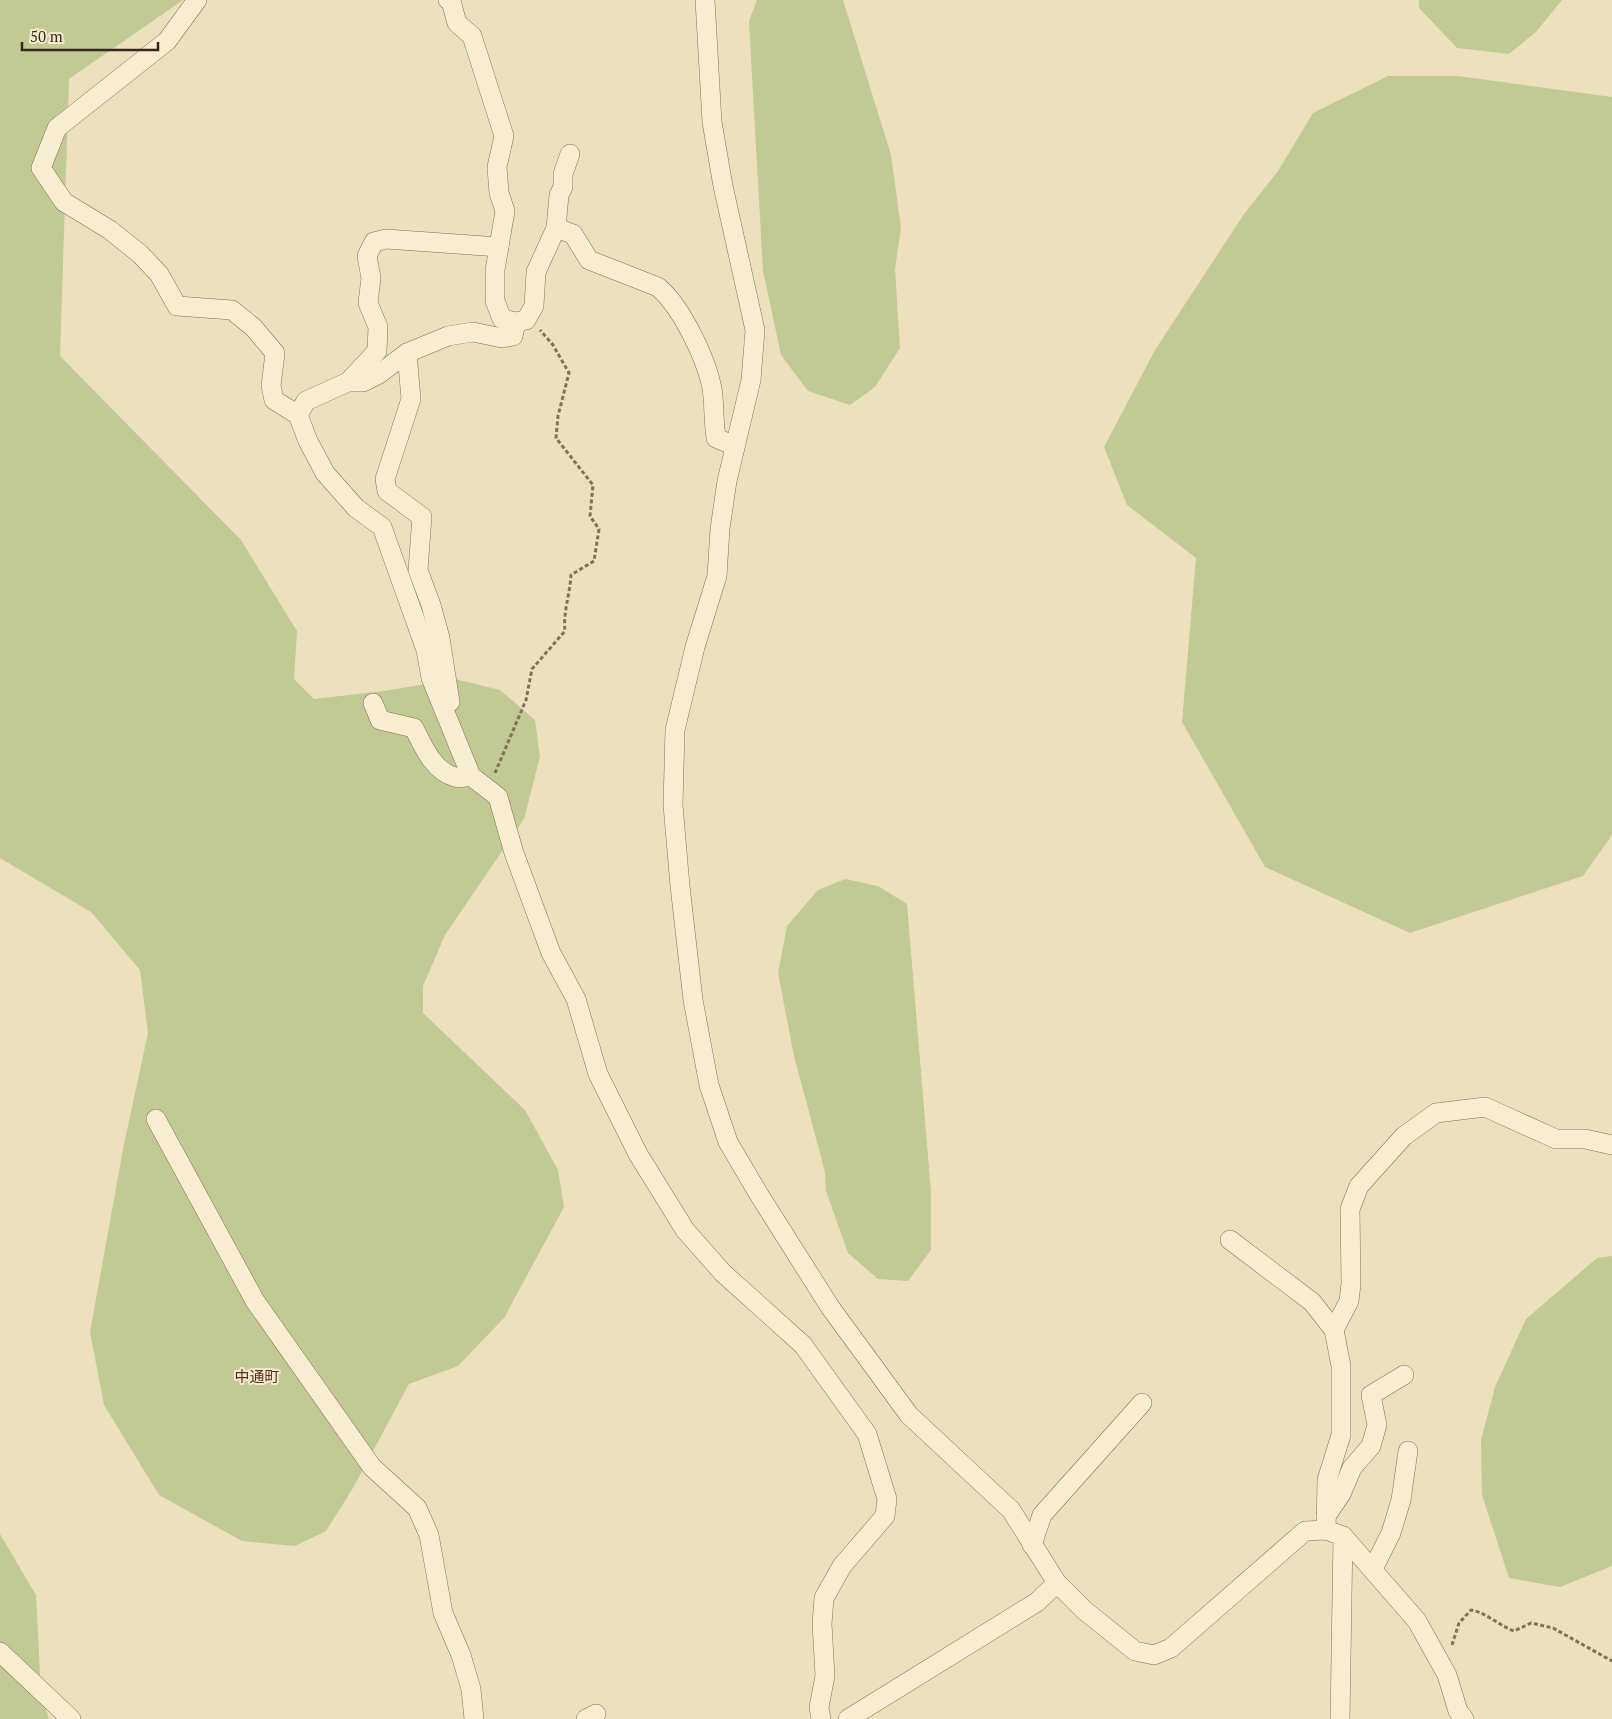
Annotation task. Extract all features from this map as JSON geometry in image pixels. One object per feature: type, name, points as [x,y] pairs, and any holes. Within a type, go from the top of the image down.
[{"type":"street","points":[[197,0],[167,41],[57,128],[41,168],[64,202],[110,230],[140,254],[159,274],[177,306],[232,310],[254,328],[275,353],[271,386],[274,400],[298,415],[308,441],[325,473],[356,508],[382,527],[426,650],[431,678],[450,726],[471,776],[498,797],[514,853],[552,953],[576,999],[598,1074],[638,1154],[685,1230],[723,1273],[803,1346],[867,1434],[887,1500],[885,1516],[842,1566],[824,1598],[822,1624],[825,1676],[819,1707],[821,1719]]},
{"type":"street","points":[[448,0],[451,1],[457,23],[472,36],[504,136],[497,167],[499,193],[505,211],[495,270],[495,301],[502,319],[522,319]]},
{"type":"street","points":[[705,0],[712,122],[723,186],[755,330],[752,380],[726,481],[717,576],[695,647],[675,730],[673,805],[680,886],[694,1000],[709,1086],[728,1142],[830,1307],[909,1415],[1011,1510],[1057,1583],[1084,1610],[1135,1651],[1154,1655],[1171,1648],[1305,1531],[1332,1527]]},
{"type":"street","points":[[348,382],[363,382],[379,374],[407,353],[448,336],[472,332],[502,338],[514,336],[522,319],[534,306],[536,272],[556,228],[559,195],[563,187],[563,174],[570,154]]},
{"type":"street","points":[[556,228],[573,234],[588,260],[658,287],[665,293],[680,314],[706,367],[713,395],[712,418],[716,438],[735,446]]},
{"type":"street","points":[[298,415],[306,401],[348,382],[376,351],[378,327],[368,303],[371,278],[367,256],[374,242],[386,239],[499,247]]},
{"type":"street","points":[[407,353],[411,399],[385,479],[387,491],[422,517],[418,570],[431,605],[440,638],[444,675],[451,703],[450,726]]},
{"type":"street","points":[[372,703],[380,720],[414,728],[438,768],[456,778],[471,776]]},
{"type":"street","points":[[1334,1330],[1349,1301],[1351,1284],[1350,1209],[1359,1186],[1404,1136],[1436,1113],[1484,1108],[1556,1139],[1585,1139],[1612,1145]]},
{"type":"street","points":[[156,1119],[256,1301],[372,1467],[417,1508],[430,1535],[443,1613],[461,1654],[471,1689],[474,1719]]},
{"type":"street","points":[[1230,1240],[1312,1302],[1334,1330],[1341,1366],[1341,1435],[1327,1480],[1332,1527],[1340,1719]]},
{"type":"street","points":[[1332,1527],[1341,1494],[1352,1468],[1371,1446],[1378,1426],[1371,1395],[1404,1375]]},
{"type":"street","points":[[1032,1545],[1042,1515],[1142,1403]]},
{"type":"street","points":[[1373,1569],[1391,1533],[1401,1500],[1408,1451]]},
{"type":"street","points":[[1332,1527],[1373,1569],[1417,1621],[1444,1669],[1458,1711],[1464,1719]]},
{"type":"street","points":[[848,1719],[1037,1602],[1057,1583]]},
{"type":"street","points":[[0,1652],[71,1719]]},
{"type":"path","points":[[488,790],[526,700],[532,669],[565,631],[563,617],[570,594],[571,575],[594,561],[599,529],[590,516],[593,485],[556,438],[558,416],[569,373],[553,345],[522,319]]},
{"type":"path","points":[[1444,1669],[1459,1623],[1470,1610],[1483,1612],[1498,1625],[1514,1631],[1531,1623],[1553,1628],[1612,1661]]},
{"type":"green space","points":[[0,0],[183,0],[69,79],[60,356],[241,540],[297,631],[294,679],[314,699],[384,691],[455,679],[500,690],[535,720],[540,757],[524,819],[445,935],[423,986],[423,1013],[525,1110],[558,1170],[564,1207],[504,1318],[458,1366],[409,1384],[353,1488],[326,1531],[295,1546],[242,1541],[159,1495],[104,1405],[90,1332],[124,1144],[148,1033],[140,970],[91,912],[0,858]]},
{"type":"green space","points":[[757,0],[843,0],[891,155],[901,228],[895,269],[900,348],[875,387],[850,405],[808,391],[781,355],[763,271],[749,21]]},
{"type":"green space","points":[[1419,0],[1562,0],[1536,32],[1509,54],[1457,48],[1419,8]]},
{"type":"green space","points":[[1388,76],[1458,76],[1612,97],[1612,835],[1583,876],[1410,933],[1265,867],[1182,722],[1196,558],[1127,505],[1104,447],[1155,350],[1244,214],[1278,171],[1313,113]]},
{"type":"green space","points":[[845,879],[878,886],[907,904],[931,1192],[931,1250],[908,1281],[878,1279],[848,1253],[826,1191],[825,1172],[794,1056],[778,973],[787,926],[818,890]]},
{"type":"green space","points":[[1612,1256],[1612,1566],[1560,1587],[1509,1578],[1482,1495],[1481,1440],[1495,1387],[1526,1319],[1597,1258]]},
{"type":"green space","points":[[0,1534],[36,1595],[41,1694],[49,1719],[0,1719]]},
{"type":"district","name":"中通町","points":[[257,1376]]}]
